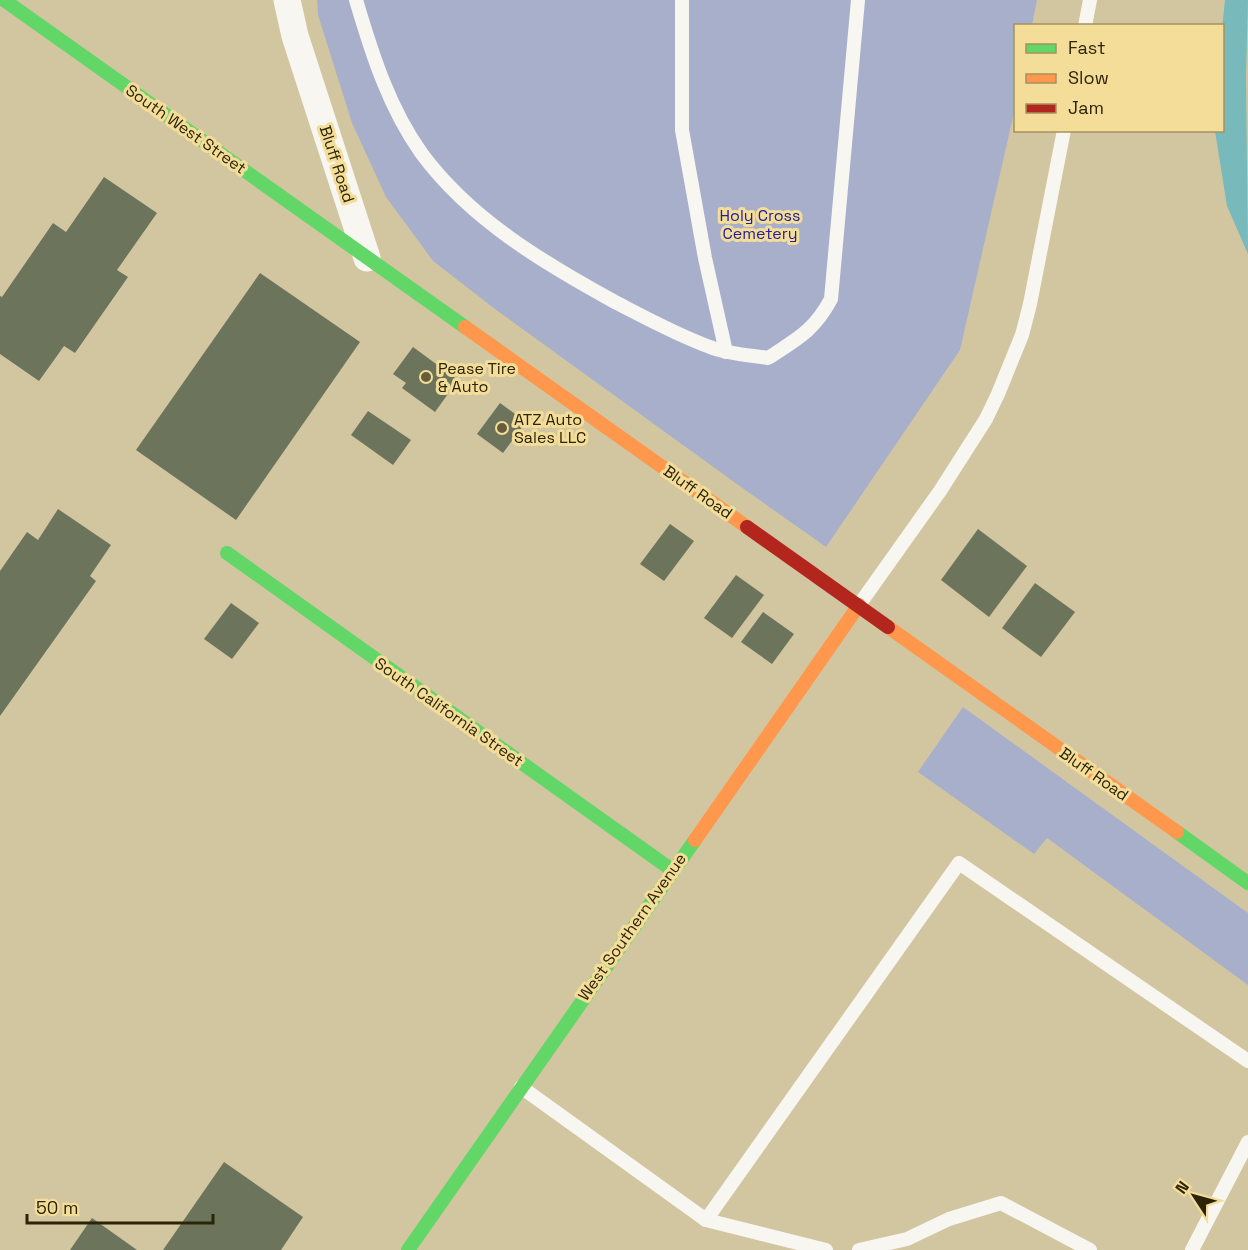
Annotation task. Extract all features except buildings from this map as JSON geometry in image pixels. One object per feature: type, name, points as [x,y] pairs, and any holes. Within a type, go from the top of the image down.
[{"type":"main road","name":"South West Street","points":[[4,0],[368,258]]},
{"type":"main road","name":"Bluff Road","points":[[368,258],[1248,883]]},
{"type":"main road","name":"South California Street","points":[[227,553],[672,870]]},
{"type":"main road","name":"West Southern Avenue","points":[[408,1250],[859,605]]},
{"type":"street","name":"Bluff Road","points":[[287,0],[295,36],[368,258]]},
{"type":"lane","points":[[356,0],[372,56],[394,108],[422,153],[454,192],[491,225],[572,278],[651,321],[726,352],[768,358],[805,334],[821,318],[831,299],[858,0]]},
{"type":"lane","points":[[682,0],[682,130],[705,258],[726,352]]},
{"type":"lane","points":[[1085,24],[1090,0]]},
{"type":"lane","points":[[859,605],[940,491],[986,419],[1010,366],[1030,304],[1064,132]]},
{"type":"lane","points":[[706,1220],[959,863],[1248,1061]]},
{"type":"lane","points":[[521,1087],[706,1220],[825,1250]]},
{"type":"lane","points":[[1192,1250],[1248,1142]]},
{"type":"lane","points":[[859,1250],[907,1239],[949,1219],[1001,1203],[1090,1250]]},
{"type":"green space","name":"Holy Cross Cemetery","points":[[317,0],[1037,0],[1032,24],[1014,24],[1014,112],[960,350],[826,547],[495,309],[433,261],[386,197],[352,123],[318,15]]},
{"type":"green space","points":[[963,707],[1248,913],[1248,985],[1047,838],[1034,854],[918,772]]},
{"type":"shaded area","points":[[1225,0],[1248,0],[1246,77],[1248,254],[1227,206],[1215,132],[1224,132],[1223,24]]},
{"type":"traffic: fast","points":[[4,0],[465,327]]},
{"type":"traffic: fast","points":[[227,553],[672,870]]},
{"type":"traffic: fast","points":[[1177,832],[1248,883]]},
{"type":"traffic: fast","points":[[408,1250],[695,840]]},
{"type":"traffic: slow","points":[[465,327],[747,527]]},
{"type":"traffic: slow","points":[[695,840],[859,605]]},
{"type":"traffic: slow","points":[[888,627],[1177,832]]},
{"type":"traffic: jam","points":[[747,527],[888,627]]},
{"type":"place","name":"Pease Tire & Auto","points":[[426,377]]},
{"type":"place","name":"ATZ Auto Sales LLC","points":[[502,428]]}]
